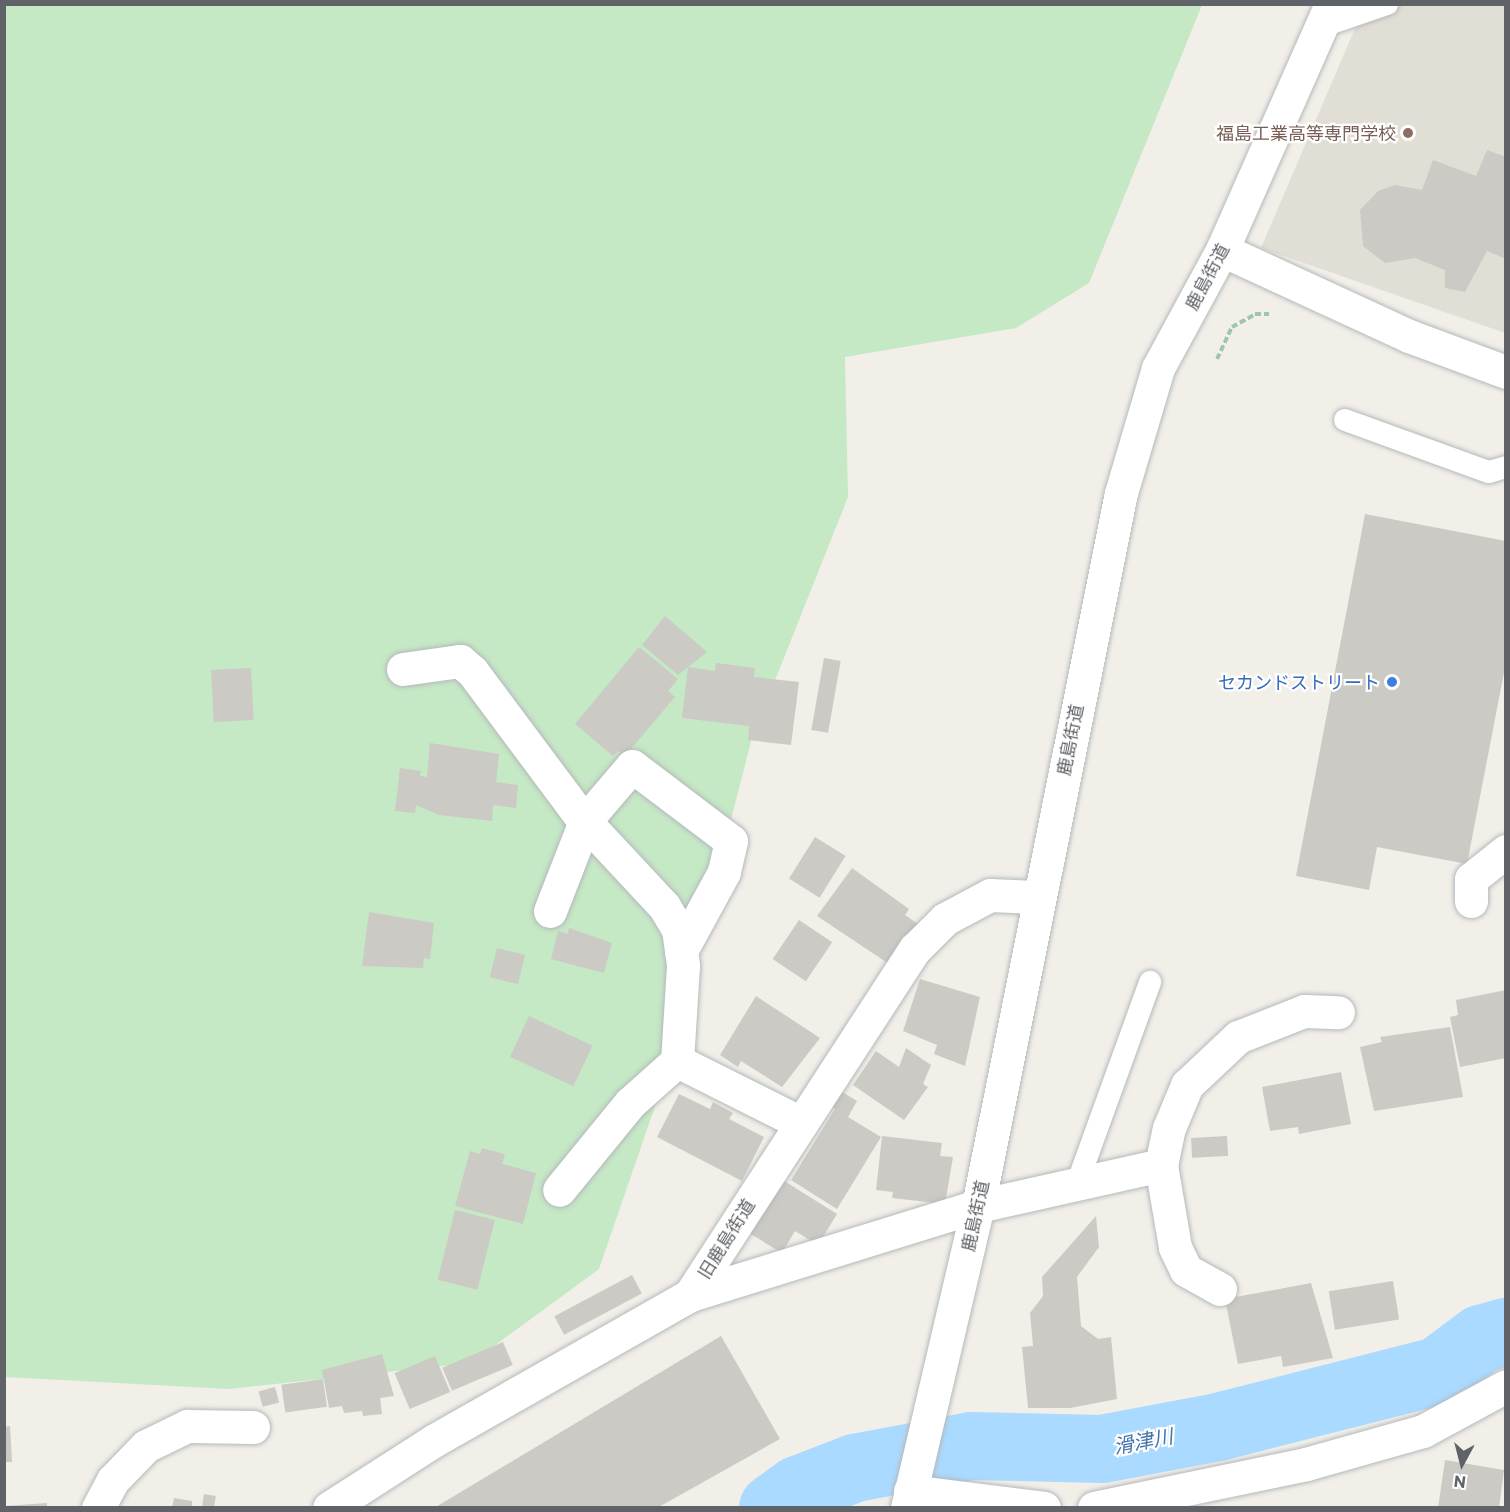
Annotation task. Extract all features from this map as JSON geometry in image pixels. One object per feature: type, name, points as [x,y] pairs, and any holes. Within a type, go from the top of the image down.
[{"type":"street","name":"鹿島街道","points":[[911,1490],[978,1206],[1036,897],[1121,493],[1158,368],[1222,250],[1326,16]]},
{"type":"street","points":[[1222,250],[1409,336],[1506,372]]},
{"type":"street","points":[[403,669],[460,662],[472,671],[585,821],[664,906],[678,929],[681,951],[677,1061],[630,1103],[559,1190]]},
{"type":"street","points":[[550,911],[585,821],[632,766],[731,841],[724,872],[681,951]]},
{"type":"street","points":[[1471,902],[1471,879],[1506,851]]},
{"type":"street","name":"旧鹿島街道","points":[[329,1508],[435,1440],[690,1295],[892,979],[945,919],[990,895],[1036,897]]},
{"type":"street","points":[[1220,1289],[1186,1270],[1175,1247],[1161,1165],[1169,1128],[1187,1085],[1238,1037],[1304,1011],[1338,1012]]},
{"type":"street","points":[[677,1061],[799,1122]]},
{"type":"street","points":[[690,1295],[978,1206],[1161,1165]]},
{"type":"street","points":[[1094,1508],[1273,1472],[1423,1431],[1506,1386]]},
{"type":"street","points":[[98,1508],[113,1479],[146,1446],[188,1426],[253,1427]]},
{"type":"street","points":[[911,1490],[1044,1508]]},
{"type":"lane","points":[[1326,16],[1387,4]]},
{"type":"lane","points":[[1345,420],[1489,472],[1506,467]]},
{"type":"lane","points":[[1077,1184],[1150,982]]},
{"type":"shaded area","name":"福島工業高等専門学校","points":[[1365,5],[1505,5],[1505,333],[1261,248]]},
{"type":"green space","points":[[4,5],[1202,5],[1089,283],[1016,328],[845,357],[848,497],[752,738],[663,1083],[599,1269],[471,1363],[229,1389],[5,1377]]},
{"type":"building","points":[[1487,150],[1506,157],[1506,259],[1487,251],[1465,292],[1445,288],[1445,270],[1415,258],[1385,263],[1363,246],[1360,210],[1378,191],[1395,185],[1422,190],[1433,160],[1476,176]]},
{"type":"building","points":[[1365,514],[1506,541],[1506,662],[1467,864],[1377,847],[1369,890],[1296,876]]},
{"type":"building","points":[[665,616],[707,652],[678,675],[642,645]]},
{"type":"building","points":[[639,647],[678,679],[668,691],[675,697],[625,756],[618,751],[613,756],[575,724]]},
{"type":"building","points":[[824,658],[841,661],[828,733],[811,730]]},
{"type":"building","points":[[716,663],[755,668],[754,677],[799,682],[791,745],[748,740],[749,726],[682,718],[688,667],[715,671]]},
{"type":"building","points":[[251,668],[254,720],[214,722],[211,670]]},
{"type":"building","points":[[430,743],[499,754],[496,782],[518,785],[516,808],[493,805],[492,821],[439,815],[416,805],[415,813],[395,811],[400,768],[421,771],[420,776],[427,777]]},
{"type":"building","points":[[815,837],[846,856],[820,898],[789,879]]},
{"type":"building","points":[[852,868],[909,909],[905,915],[918,924],[889,964],[817,916]]},
{"type":"building","points":[[369,912],[434,923],[430,959],[424,958],[423,968],[362,966]]},
{"type":"building","points":[[799,920],[832,942],[806,981],[773,959]]},
{"type":"building","points":[[569,928],[612,943],[604,973],[551,959],[558,931],[568,934]]},
{"type":"building","points":[[497,948],[525,955],[518,984],[490,977]]},
{"type":"building","points":[[920,979],[980,997],[965,1066],[934,1054],[937,1045],[903,1031]]},
{"type":"building","points":[[1506,990],[1506,1058],[1460,1067],[1450,1017],[1458,1015],[1456,1000]]},
{"type":"building","points":[[756,996],[820,1038],[782,1087],[741,1061],[738,1067],[720,1055]]},
{"type":"building","points":[[529,1016],[592,1046],[573,1086],[510,1057]]},
{"type":"building","points":[[1450,1027],[1463,1097],[1374,1111],[1360,1047],[1382,1042],[1380,1037]]},
{"type":"building","points":[[906,1048],[931,1065],[923,1084],[928,1087],[904,1120],[853,1085],[876,1051],[899,1067]]},
{"type":"building","points":[[1341,1072],[1351,1124],[1299,1134],[1298,1127],[1270,1131],[1262,1087]]},
{"type":"building","points":[[839,1090],[857,1101],[848,1117],[881,1137],[837,1209],[791,1180],[835,1109],[830,1106]]},
{"type":"building","points":[[679,1094],[710,1109],[713,1102],[733,1113],[729,1119],[764,1137],[742,1181],[657,1137]]},
{"type":"building","points":[[882,1136],[942,1143],[940,1156],[953,1157],[945,1204],[892,1198],[893,1192],[876,1190]]},
{"type":"building","points":[[1227,1136],[1228,1156],[1192,1158],[1191,1138]]},
{"type":"building","points":[[482,1148],[505,1154],[502,1164],[536,1173],[523,1224],[455,1206],[470,1151],[480,1154]]},
{"type":"building","points":[[781,1179],[837,1214],[818,1245],[795,1231],[782,1253],[749,1233]]},
{"type":"building","points":[[455,1210],[495,1220],[477,1290],[438,1280]]},
{"type":"building","points":[[1096,1216],[1099,1247],[1077,1277],[1081,1326],[1098,1339],[1111,1337],[1117,1399],[1070,1408],[1028,1408],[1022,1347],[1033,1346],[1030,1313],[1043,1296],[1042,1277]]},
{"type":"building","points":[[632,1275],[642,1294],[564,1335],[554,1316]]},
{"type":"building","points":[[1393,1281],[1399,1320],[1335,1330],[1329,1291]]},
{"type":"building","points":[[1311,1283],[1333,1358],[1283,1367],[1281,1356],[1238,1364],[1225,1299]]},
{"type":"building","points":[[721,1336],[780,1439],[657,1508],[434,1508]]},
{"type":"building","points":[[503,1342],[513,1365],[452,1391],[442,1368]]},
{"type":"building","points":[[382,1354],[394,1396],[380,1398],[382,1414],[363,1416],[362,1411],[344,1413],[342,1406],[329,1408],[322,1370]]},
{"type":"building","points":[[435,1356],[450,1392],[410,1409],[394,1373]]},
{"type":"building","points":[[323,1379],[327,1407],[285,1413],[281,1385]]},
{"type":"building","points":[[275,1387],[279,1402],[263,1407],[259,1391]]},
{"type":"building","points":[[10,1426],[12,1462],[4,1462],[4,1427]]},
{"type":"building","points":[[1445,1460],[1504,1470],[1499,1508],[1438,1508]]},
{"type":"building","points":[[204,1494],[216,1496],[214,1508],[202,1506]]},
{"type":"building","points":[[174,1498],[192,1501],[192,1508],[172,1508]]},
{"type":"building","points":[[47,1503],[47,1508],[4,1508],[4,1506]]},
{"type":"waterway","name":"滑津川","points":[[773,1508],[798,1490],[855,1468],[971,1446],[1102,1449],[1218,1427],[1438,1371],[1481,1339],[1506,1332]]},
{"type":"place","name":"福島工業高等専門学校","points":[[1408,133]]},
{"type":"place","name":"セカンドストリート","points":[[1392,682]]}]
